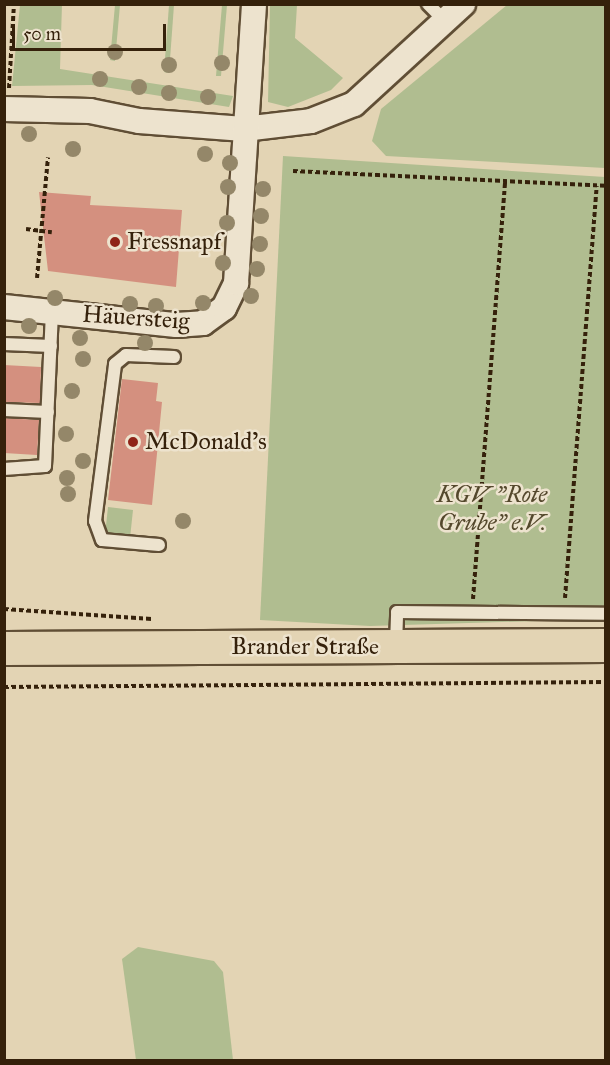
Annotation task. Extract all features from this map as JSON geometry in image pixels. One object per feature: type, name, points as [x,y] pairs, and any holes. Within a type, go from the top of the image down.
[{"type":"main road","name":"Brander Straße","points":[[4,648],[606,645]]},
{"type":"street","name":"Häuersteig","points":[[4,308],[176,325],[203,323],[224,308],[236,283],[244,129],[254,4]]},
{"type":"street","points":[[4,109],[90,111],[139,121],[244,129],[311,121],[354,104],[436,13],[463,4]]},
{"type":"lane","points":[[4,469],[45,466],[52,312]]},
{"type":"lane","points":[[4,344],[51,346]]},
{"type":"lane","points":[[159,545],[102,540],[95,521],[115,364],[126,356],[174,357]]},
{"type":"lane","points":[[4,410],[48,412]]},
{"type":"lane","points":[[396,646],[397,612],[606,614]]},
{"type":"path","points":[[4,91],[8,92],[14,4]]},
{"type":"path","points":[[37,278],[48,158]]},
{"type":"path","points":[[293,171],[606,186]]},
{"type":"path","points":[[472,613],[505,181]]},
{"type":"path","points":[[564,613],[597,186]]},
{"type":"path","points":[[26,229],[52,232]]},
{"type":"path","points":[[4,687],[606,682]]},
{"type":"green space","points":[[62,4],[60,69],[233,96],[229,107],[92,85],[12,86],[20,5]]},
{"type":"green space","points":[[115,5],[120,5],[115,61],[110,60]]},
{"type":"green space","points":[[169,5],[174,5],[169,73],[164,72]]},
{"type":"green space","points":[[222,5],[227,5],[221,76],[216,76]]},
{"type":"green space","points":[[270,5],[297,5],[295,38],[343,78],[331,90],[288,107],[268,102]]},
{"type":"green space","points":[[507,5],[605,5],[605,168],[386,156],[372,141],[381,109]]},
{"type":"green space","name":"KGV \"Rote Grube\" e.V.","points":[[283,156],[605,177],[605,619],[370,626],[260,620]]},
{"type":"green space","points":[[108,507],[133,510],[130,538],[105,535]]},
{"type":"green space","points":[[138,947],[214,961],[223,972],[233,1060],[136,1060],[122,959]]},
{"type":"building","name":"Fressnapf","points":[[39,192],[91,196],[90,205],[182,210],[176,287],[48,271]]},
{"type":"building","points":[[4,365],[41,367],[40,403],[4,402]]},
{"type":"building","name":"McDonald's","points":[[122,379],[158,383],[156,401],[162,402],[152,505],[108,500]]},
{"type":"building","points":[[4,418],[39,420],[37,455],[4,453]]},
{"type":"place","name":"Fressnapf","points":[[115,242]]},
{"type":"place","name":"McDonald's","points":[[133,442]]}]
